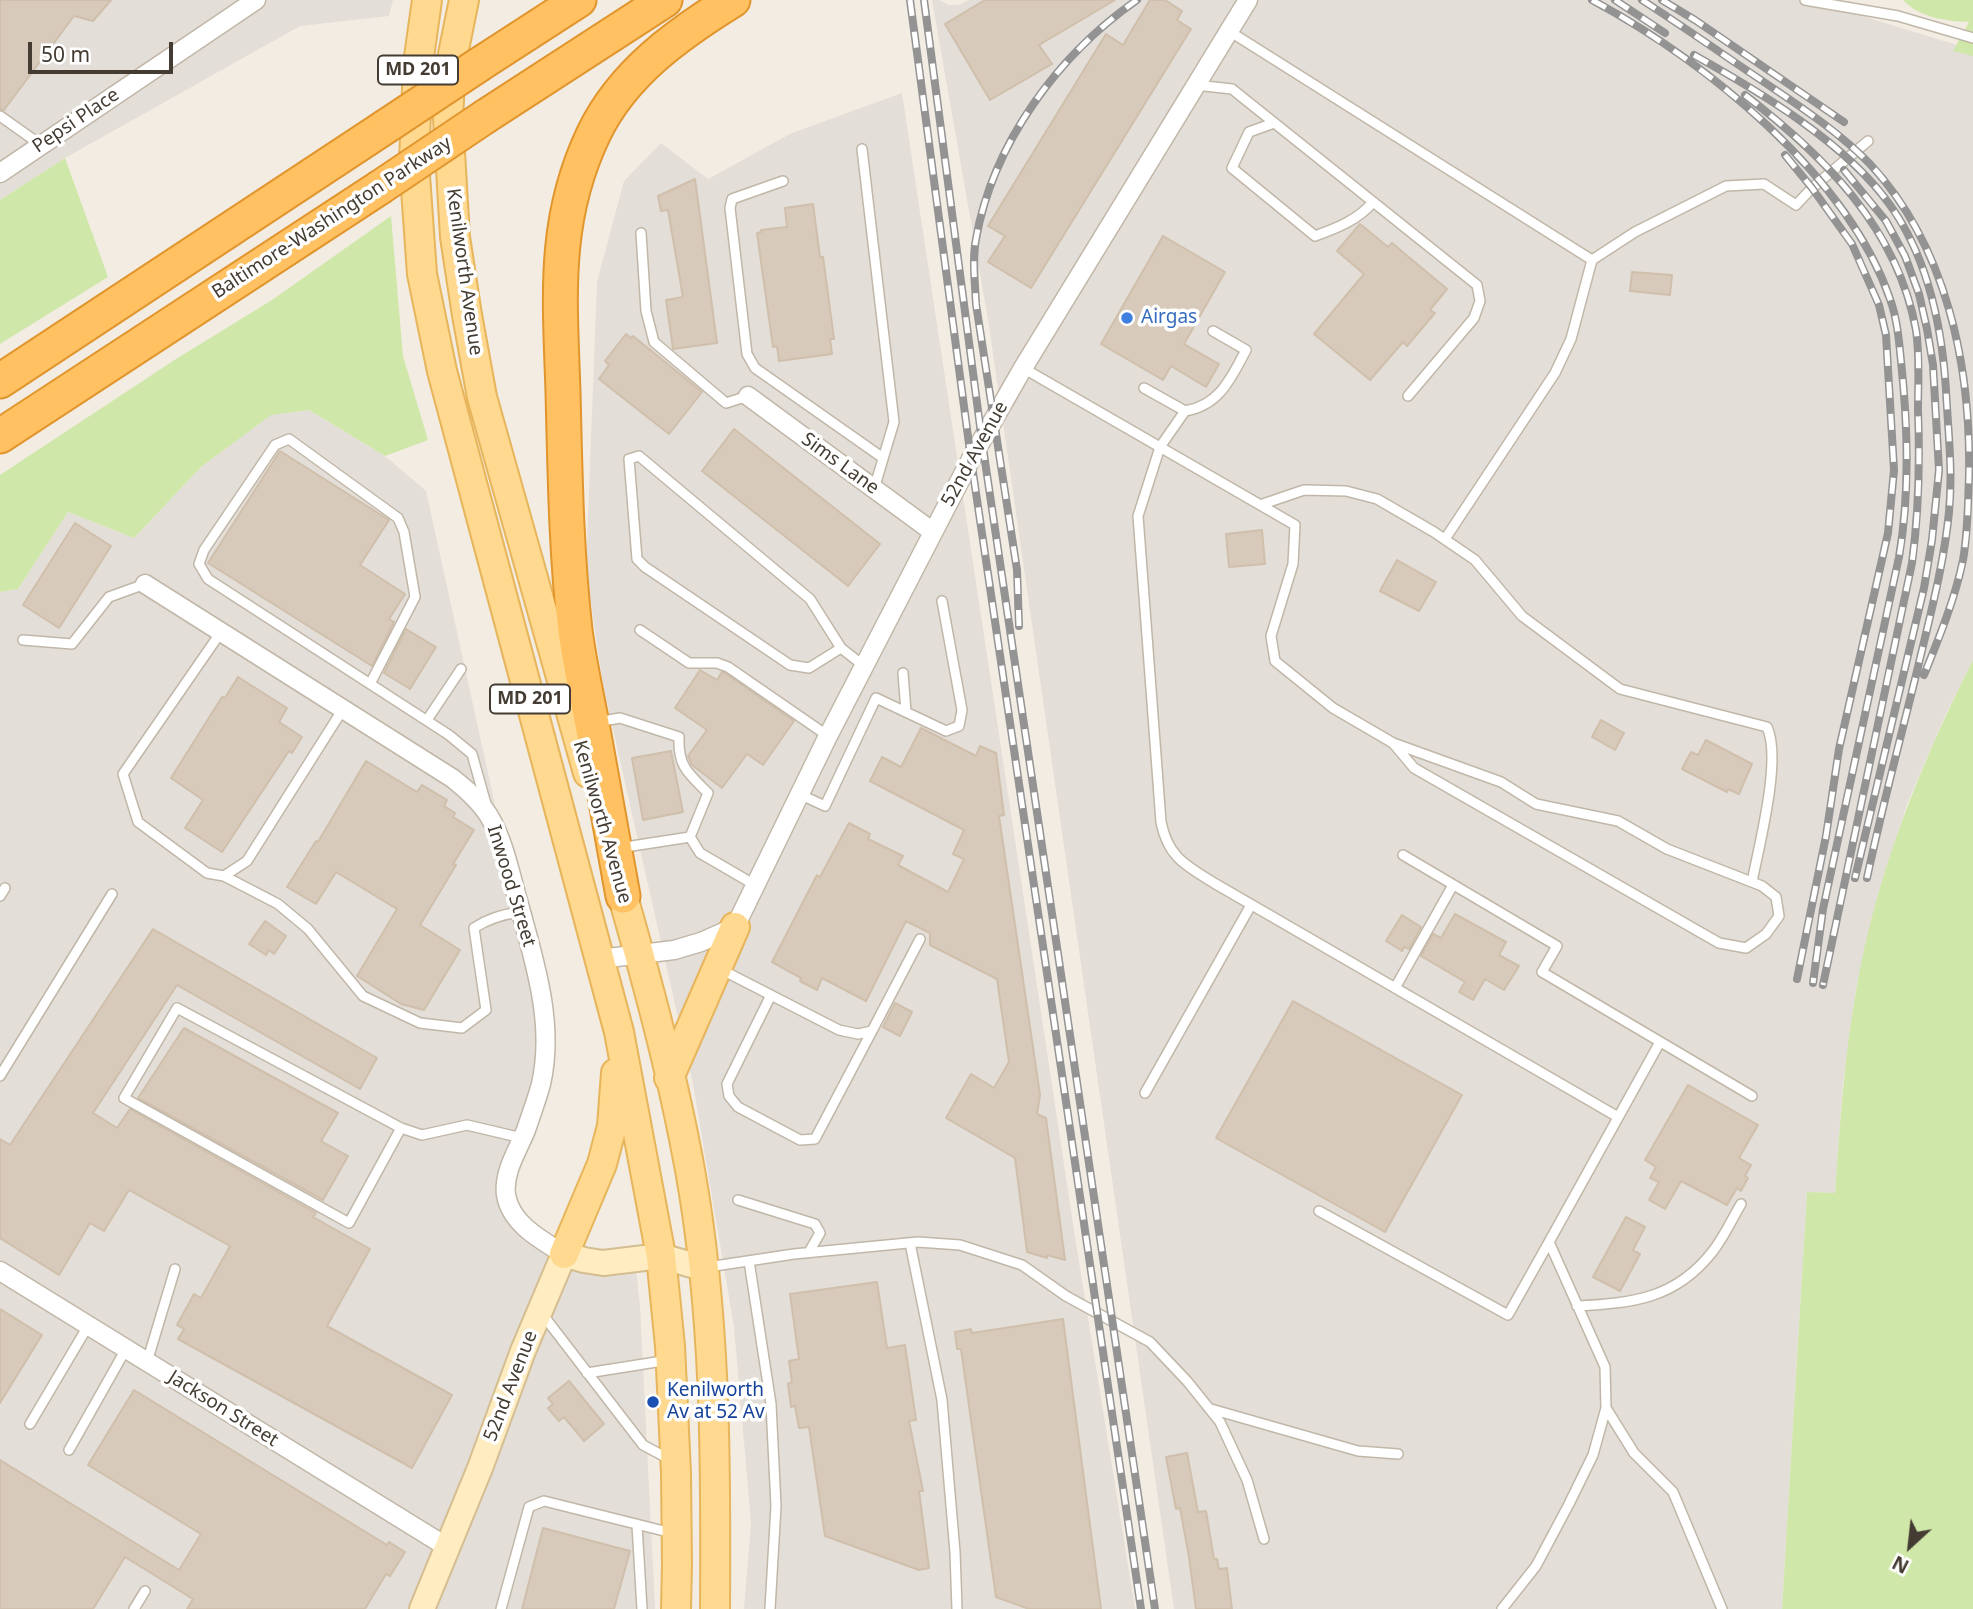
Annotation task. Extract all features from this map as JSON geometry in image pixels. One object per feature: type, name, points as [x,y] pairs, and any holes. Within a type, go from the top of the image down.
[{"type":"highway","points":[[0,381],[579,0]]},
{"type":"highway","name":"Baltimore-Washington Parkway","points":[[0,436],[665,0]]},
{"type":"highway","points":[[623,896],[575,633],[567,540],[561,254],[567,206],[584,155],[595,131],[621,92],[638,71],[666,46],[733,0]]},
{"type":"main road","name":"Kenilworth Avenue","points":[[427,0],[418,64],[414,161],[422,274],[442,371],[619,1032],[661,1256],[675,1462],[676,1609]]},
{"type":"main road","name":"Kenilworth Avenue","points":[[464,0],[451,64],[448,118],[455,237],[467,316],[486,410],[640,955],[690,1171],[702,1268],[711,1377],[716,1500],[715,1609]]},
{"type":"main road","points":[[669,1078],[735,927]]},
{"type":"main road","points":[[564,1254],[602,1164],[612,1126],[619,1032]]},
{"type":"street","name":"Pepsi Place","points":[[0,173],[256,0]]},
{"type":"street","name":"52nd Avenue","points":[[735,927],[828,736],[971,459],[1023,368],[1248,0]]},
{"type":"street","name":"Sims Lane","points":[[748,396],[933,532]]},
{"type":"street","name":"Inwood Street","points":[[145,584],[452,778],[474,795],[489,816],[503,849],[521,912],[543,1006],[545,1048],[541,1083],[511,1165],[505,1185],[506,1198],[512,1213],[524,1226],[564,1254]]},
{"type":"street","points":[[600,959],[674,950],[735,927]]},
{"type":"street","points":[[564,1254],[603,1262],[661,1256],[702,1268]]},
{"type":"street","name":"52nd Avenue","points":[[422,1609],[564,1254]]},
{"type":"street","name":"Jackson Street","points":[[0,1271],[447,1547]]},
{"type":"lane","points":[[1805,0],[1898,16],[1973,38]]},
{"type":"lane","points":[[1229,31],[1592,260]]},
{"type":"lane","points":[[1196,85],[1231,89],[1477,285],[1480,301],[1474,318],[1408,396]]},
{"type":"lane","points":[[0,116],[41,145]]},
{"type":"lane","points":[[1274,123],[1248,132],[1232,168],[1315,236],[1335,229],[1364,213],[1373,202]]},
{"type":"lane","points":[[1445,539],[1555,373],[1570,339],[1592,260],[1634,232],[1726,186],[1764,184],[1796,205],[1868,141]]},
{"type":"lane","points":[[862,149],[894,422],[874,489]]},
{"type":"lane","points":[[783,181],[732,199],[730,208],[747,355],[755,368],[883,458]]},
{"type":"lane","points":[[641,233],[646,311],[654,342],[726,403],[748,396]]},
{"type":"lane","points":[[1144,388],[1185,411],[1196,410],[1223,393],[1246,351],[1213,331]]},
{"type":"lane","points":[[1023,368],[1295,525],[1293,564],[1271,636],[1275,661],[1333,708],[1393,743],[1501,782],[1536,804],[1618,821],[1667,849],[1752,882],[1776,897],[1779,916],[1766,934],[1746,948],[1719,943],[1414,768],[1393,743]]},
{"type":"lane","points":[[1185,411],[1160,447],[1138,516],[1161,822],[1165,839],[1173,853],[1187,866],[1251,905],[1618,1117]]},
{"type":"lane","points":[[370,684],[415,597],[404,533],[398,518],[289,439],[275,445],[204,550],[199,564],[208,579],[370,684],[427,720],[472,754],[489,816]]},
{"type":"lane","points":[[841,648],[809,668],[790,665],[645,567],[637,559],[629,459],[639,456],[810,599],[841,648],[864,666]]},
{"type":"lane","points":[[1260,505],[1304,490],[1346,491],[1377,499],[1475,560],[1522,616],[1620,689],[1767,727],[1772,738],[1772,753],[1767,801],[1752,882]]},
{"type":"lane","points":[[23,640],[72,644],[109,597],[145,584]]},
{"type":"lane","points":[[799,794],[825,806],[876,698],[946,731],[959,726],[961,710],[942,601]]},
{"type":"lane","points":[[640,630],[689,663],[717,663],[729,667],[828,736]]},
{"type":"lane","points":[[221,632],[123,775],[138,822],[207,873],[224,876],[278,904],[308,929],[363,996],[420,1023],[462,1028],[486,1010],[474,928],[484,921],[521,912]]},
{"type":"lane","points":[[427,720],[461,669]]},
{"type":"lane","points":[[903,673],[906,712]]},
{"type":"lane","points":[[224,876],[247,861],[343,709]]},
{"type":"lane","points":[[592,723],[621,718],[679,737],[681,766],[708,793],[690,837]]},
{"type":"lane","points":[[614,848],[690,837]]},
{"type":"lane","points":[[690,837],[700,853],[755,885]]},
{"type":"lane","points":[[1403,855],[1558,946],[1542,972],[1752,1096]]},
{"type":"lane","points":[[1395,988],[1453,884]]},
{"type":"lane","points":[[0,1076],[112,894]]},
{"type":"lane","points":[[1145,1093],[1251,905]]},
{"type":"lane","points":[[771,995],[727,1084],[729,1096],[738,1107],[800,1140],[815,1139],[920,939]]},
{"type":"lane","points":[[717,968],[839,1030],[858,1034],[872,1031]]},
{"type":"lane","points":[[401,1128],[349,1223],[124,1098],[177,1008],[401,1128],[422,1135],[467,1125],[522,1138]]},
{"type":"lane","points":[[1319,1211],[1508,1315],[1660,1042]]},
{"type":"lane","points":[[738,1200],[815,1224],[820,1233],[809,1252]]},
{"type":"lane","points":[[1577,1306],[1629,1303],[1663,1293],[1692,1272],[1713,1251],[1741,1204]]},
{"type":"lane","points":[[702,1268],[809,1252],[910,1242],[960,1245],[1022,1265],[1066,1296],[1150,1342],[1210,1409],[1220,1422],[1247,1480],[1264,1539]]},
{"type":"lane","points":[[910,1242],[942,1400],[957,1609]]},
{"type":"lane","points":[[1502,1609],[1536,1566],[1569,1504],[1593,1455],[1606,1408],[1605,1367],[1549,1242]]},
{"type":"lane","points":[[749,1261],[771,1404],[776,1506],[771,1609]]},
{"type":"lane","points":[[147,1362],[175,1269]]},
{"type":"lane","points":[[540,1311],[643,1445],[675,1462]]},
{"type":"lane","points":[[30,1424],[88,1326]]},
{"type":"lane","points":[[69,1450],[126,1349]]},
{"type":"lane","points":[[587,1373],[670,1360]]},
{"type":"lane","points":[[1606,1408],[1634,1453],[1673,1492],[1722,1609]]},
{"type":"lane","points":[[1210,1409],[1358,1451],[1398,1454]]},
{"type":"lane","points":[[501,1609],[530,1507],[544,1501],[677,1535]]},
{"type":"lane","points":[[637,1524],[642,1609]]},
{"type":"lane","points":[[134,1609],[145,1591]]},
{"type":"shaded area","points":[[0,0],[393,0],[389,16],[300,26],[65,158],[0,200]]},
{"type":"shaded area","points":[[932,0],[959,5],[969,0],[1810,0],[1973,50],[1973,660],[1944,718],[1907,804],[1878,895],[1856,989],[1843,1083],[1835,1193],[1807,1192],[1782,1609],[1174,1609],[988,319]]},
{"type":"shaded area","points":[[902,93],[1075,1237],[1135,1609],[744,1609],[751,1523],[734,1327],[693,1084],[603,685],[586,569],[597,282],[624,181],[661,143],[708,179],[792,133]]},
{"type":"shaded area","points":[[309,410],[385,456],[426,491],[546,1037],[510,1166],[512,1213],[564,1254],[635,1260],[640,1306],[655,1609],[0,1609],[0,592],[18,589],[68,512],[134,538],[201,467],[270,415]]},
{"type":"green space","points":[[1903,0],[1973,0],[1973,56],[1953,51],[1969,22],[1925,15]]},
{"type":"green space","points":[[65,158],[108,277],[0,344],[0,200]]},
{"type":"green space","points":[[391,216],[403,356],[428,440],[385,456],[309,410],[271,415],[201,467],[134,538],[68,512],[18,589],[0,592],[0,475],[176,359],[272,300]]},
{"type":"green space","points":[[1973,660],[1973,1609],[1782,1609],[1807,1192],[1835,1193],[1852,1016],[1875,905],[1918,780]]},
{"type":"building","points":[[0,0],[111,0],[93,21],[74,16],[4,110],[0,109]]},
{"type":"building","points":[[985,0],[1115,0],[1039,45],[1052,64],[990,100],[945,24]]},
{"type":"building","points":[[1150,0],[1165,0],[1182,11],[1177,20],[1191,29],[1031,288],[988,262],[1005,236],[988,226],[1106,34],[1123,45]]},
{"type":"building","points":[[695,179],[717,343],[673,349],[666,300],[683,297],[668,210],[661,211],[658,196]]},
{"type":"building","points":[[813,204],[834,339],[830,339],[832,354],[779,361],[777,346],[773,347],[757,233],[761,230],[787,227],[785,208]]},
{"type":"building","points":[[1360,224],[1388,247],[1392,243],[1447,289],[1430,310],[1435,313],[1407,346],[1403,342],[1370,380],[1314,334],[1364,274],[1337,251]]},
{"type":"building","points":[[1163,236],[1225,272],[1184,344],[1219,364],[1206,387],[1171,366],[1163,380],[1101,344]]},
{"type":"building","points":[[1632,272],[1672,275],[1670,295],[1630,291]]},
{"type":"building","points":[[626,334],[631,338],[633,336],[702,392],[669,434],[599,379],[609,365],[605,361]]},
{"type":"building","points":[[734,429],[880,544],[848,586],[702,471]]},
{"type":"building","points":[[280,451],[389,520],[360,565],[405,594],[389,619],[394,622],[372,666],[208,563]]},
{"type":"building","points":[[75,523],[111,546],[59,628],[23,605]]},
{"type":"building","points":[[1262,530],[1265,564],[1229,567],[1226,534]]},
{"type":"building","points":[[1397,560],[1436,582],[1419,611],[1380,591]]},
{"type":"building","points":[[406,629],[436,647],[410,689],[384,673]]},
{"type":"building","points":[[700,670],[717,680],[722,672],[725,673],[794,721],[763,765],[747,754],[722,788],[692,765],[688,756],[707,730],[675,708]]},
{"type":"building","points":[[238,677],[287,708],[279,722],[302,737],[292,753],[289,751],[222,852],[185,828],[203,800],[171,778],[222,697],[225,698]]},
{"type":"building","points":[[1601,720],[1624,733],[1615,750],[1592,737]]},
{"type":"building","points":[[921,728],[976,756],[980,746],[996,753],[1004,815],[999,816],[1040,1095],[1037,1114],[1046,1118],[1065,1260],[1027,1252],[1015,1158],[946,1118],[971,1074],[994,1088],[1009,1062],[997,979],[930,945],[930,933],[906,921],[866,1001],[822,978],[817,990],[772,962],[817,875],[820,877],[849,823],[870,834],[868,839],[903,856],[898,865],[948,892],[964,859],[953,854],[964,830],[870,781],[882,757],[901,767]]},
{"type":"building","points":[[1706,740],[1752,764],[1739,794],[1728,789],[1727,792],[1682,769],[1691,752],[1698,755]]},
{"type":"building","points":[[671,751],[683,812],[643,820],[632,758]]},
{"type":"building","points":[[366,761],[417,792],[422,785],[447,800],[444,806],[455,813],[453,817],[474,830],[420,925],[460,950],[424,1010],[401,1004],[357,976],[397,909],[336,872],[316,904],[287,887],[316,841],[318,842]]},
{"type":"building","points":[[1455,914],[1506,942],[1499,955],[1519,966],[1504,990],[1485,979],[1473,1000],[1459,992],[1465,982],[1421,956],[1433,934],[1441,938]]},
{"type":"building","points":[[1402,915],[1421,927],[1409,949],[1404,947],[1402,951],[1386,941]]},
{"type":"building","points":[[265,921],[286,936],[274,954],[269,950],[266,955],[249,944]]},
{"type":"building","points":[[153,929],[377,1058],[360,1089],[177,985],[93,1113],[117,1128],[130,1109],[316,1213],[313,1217],[370,1249],[327,1326],[452,1395],[412,1468],[178,1339],[184,1329],[177,1325],[194,1294],[201,1298],[230,1246],[129,1190],[104,1231],[90,1223],[59,1275],[0,1238],[0,1139],[10,1145]]},
{"type":"building","points":[[1293,1001],[1462,1095],[1385,1232],[1216,1138]]},
{"type":"building","points":[[895,1003],[912,1012],[900,1036],[883,1027]]},
{"type":"building","points":[[184,1028],[338,1113],[321,1141],[348,1156],[323,1200],[138,1098]]},
{"type":"building","points":[[1688,1085],[1758,1125],[1739,1158],[1751,1165],[1745,1176],[1748,1178],[1741,1191],[1737,1188],[1727,1205],[1681,1181],[1665,1209],[1649,1200],[1659,1182],[1650,1178],[1656,1167],[1645,1160]]},
{"type":"building","points":[[1626,1217],[1645,1227],[1633,1250],[1640,1254],[1620,1291],[1593,1277]]},
{"type":"building","points":[[877,1282],[887,1348],[905,1345],[916,1420],[909,1421],[923,1491],[919,1491],[929,1568],[919,1570],[825,1536],[809,1427],[799,1428],[795,1406],[791,1407],[789,1361],[799,1359],[790,1294]]},
{"type":"building","points":[[0,1309],[42,1335],[0,1403]]},
{"type":"building","points":[[1063,1319],[1101,1609],[1029,1609],[996,1597],[961,1349],[957,1349],[955,1332],[971,1329],[972,1333]]},
{"type":"building","points":[[569,1381],[604,1424],[584,1441],[564,1417],[559,1421],[548,1408],[553,1404],[548,1398]]},
{"type":"building","points":[[134,1390],[387,1545],[389,1542],[405,1552],[390,1576],[386,1574],[365,1609],[187,1609],[193,1599],[125,1557],[93,1609],[0,1609],[0,1460],[179,1570],[201,1534],[88,1465]]},
{"type":"building","points":[[1187,1453],[1198,1512],[1206,1511],[1214,1559],[1217,1559],[1219,1569],[1227,1568],[1232,1609],[1196,1609],[1180,1508],[1176,1509],[1166,1457]]},
{"type":"building","points":[[543,1528],[630,1551],[614,1609],[522,1609]]},
{"type":"railway","points":[[910,0],[971,459],[1141,1609]]},
{"type":"railway","points":[[924,0],[982,441],[1155,1609]]},
{"type":"railway","points":[[1019,626],[1017,570],[976,304],[976,239],[997,169],[1033,104],[1081,47],[1137,0]]},
{"type":"railway","points":[[1592,0],[1635,25],[1725,88],[1767,125],[1807,166],[1841,208],[1869,253],[1894,314],[1900,353],[1906,435],[1903,533],[1823,909],[1813,983]]},
{"type":"railway","points":[[1615,0],[1665,33]]},
{"type":"railway","points":[[1642,0],[1804,109],[1858,152],[1896,197],[1918,232],[1936,270],[1959,351],[1965,392],[1969,475],[1967,528],[1960,575],[1924,675]]},
{"type":"railway","points":[[1662,0],[1844,122]]},
{"type":"railway","points":[[1694,55],[1800,121],[1826,140],[1872,182],[1890,205],[1914,247],[1937,318],[1944,366],[1950,451],[1947,531],[1932,609],[1867,878]]},
{"type":"railway","points":[[1745,95],[1829,169],[1874,226],[1892,258],[1906,293],[1917,340],[1919,468],[1912,563],[1823,985]]},
{"type":"railway","points":[[1785,155],[1852,244],[1879,305],[1886,335],[1894,470],[1888,533],[1839,749],[1826,836],[1797,979]]},
{"type":"railway","points":[[1844,170],[1886,221],[1905,256],[1919,294],[1933,365],[1939,470],[1924,588],[1855,878]]},
{"type":"place","name":"Airgas","points":[[1127,318]]},
{"type":"place","name":"Kenilworth Av at 52 Av","points":[[653,1402]]}]
